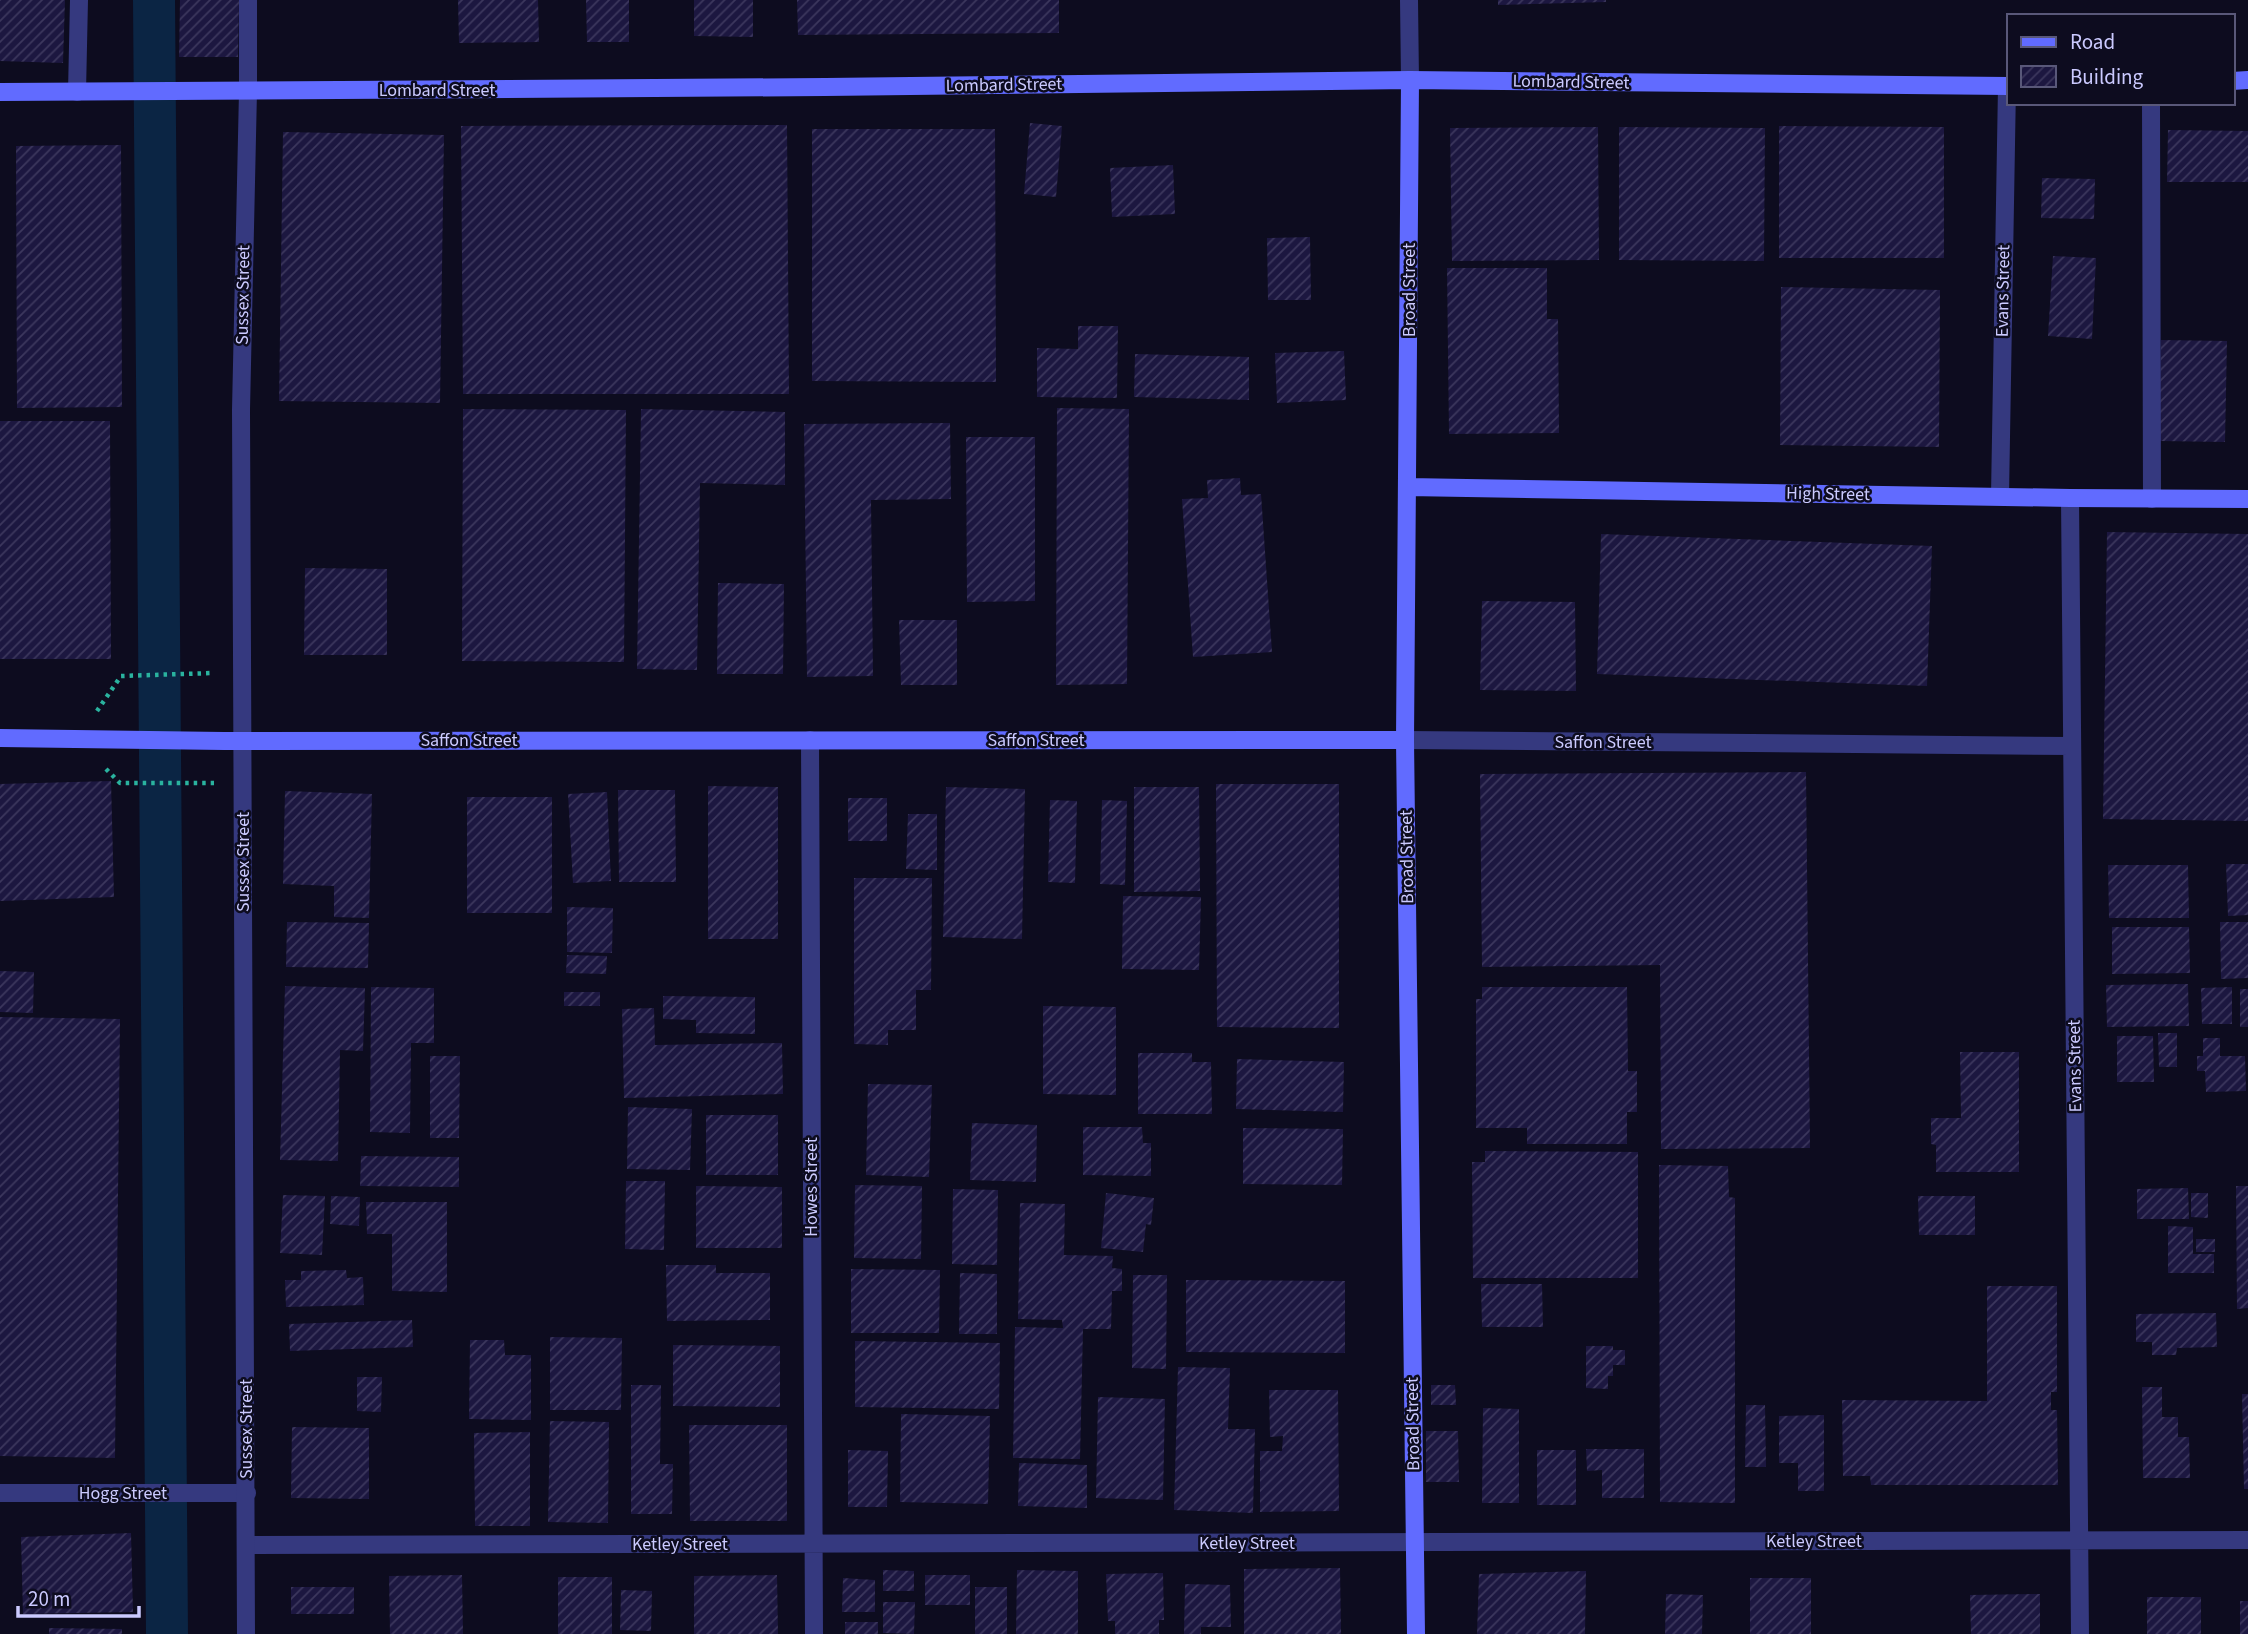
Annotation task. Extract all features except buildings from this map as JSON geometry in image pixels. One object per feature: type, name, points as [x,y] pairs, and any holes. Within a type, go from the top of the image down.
[{"type":"main road","name":"Lombard Street","points":[[0,92],[1410,80],[2007,86]]},
{"type":"main road","name":"Broad Street","points":[[1410,80],[1405,740],[1416,1634]]},
{"type":"main road","name":"High Street","points":[[1408,487],[2248,499]]},
{"type":"main road","name":"Saffon Street","points":[[0,738],[1405,740]]},
{"type":"street","points":[[77,92],[79,0]]},
{"type":"street","name":"Sussex Street","points":[[246,1634],[247,1493],[233,740],[248,0]]},
{"type":"street","points":[[1409,0],[1410,80]]},
{"type":"street","name":"Evans Street","points":[[2000,496],[2007,86]]},
{"type":"street","points":[[2151,105],[2152,499]]},
{"type":"street","name":"Evans Street","points":[[2070,498],[2080,1634]]},
{"type":"street","name":"Howes Street","points":[[810,740],[814,1634]]},
{"type":"street","name":"Saffon Street","points":[[1405,740],[2072,746]]},
{"type":"street","name":"Hogg Street","points":[[0,1493],[247,1493]]},
{"type":"street","name":"Ketley Street","points":[[246,1545],[2248,1540]]},
{"type":"path","points":[[121,676],[211,673]]},
{"type":"path","points":[[120,783],[219,783]]},
{"type":"waterway","points":[[154,0],[167,1634]]}]
